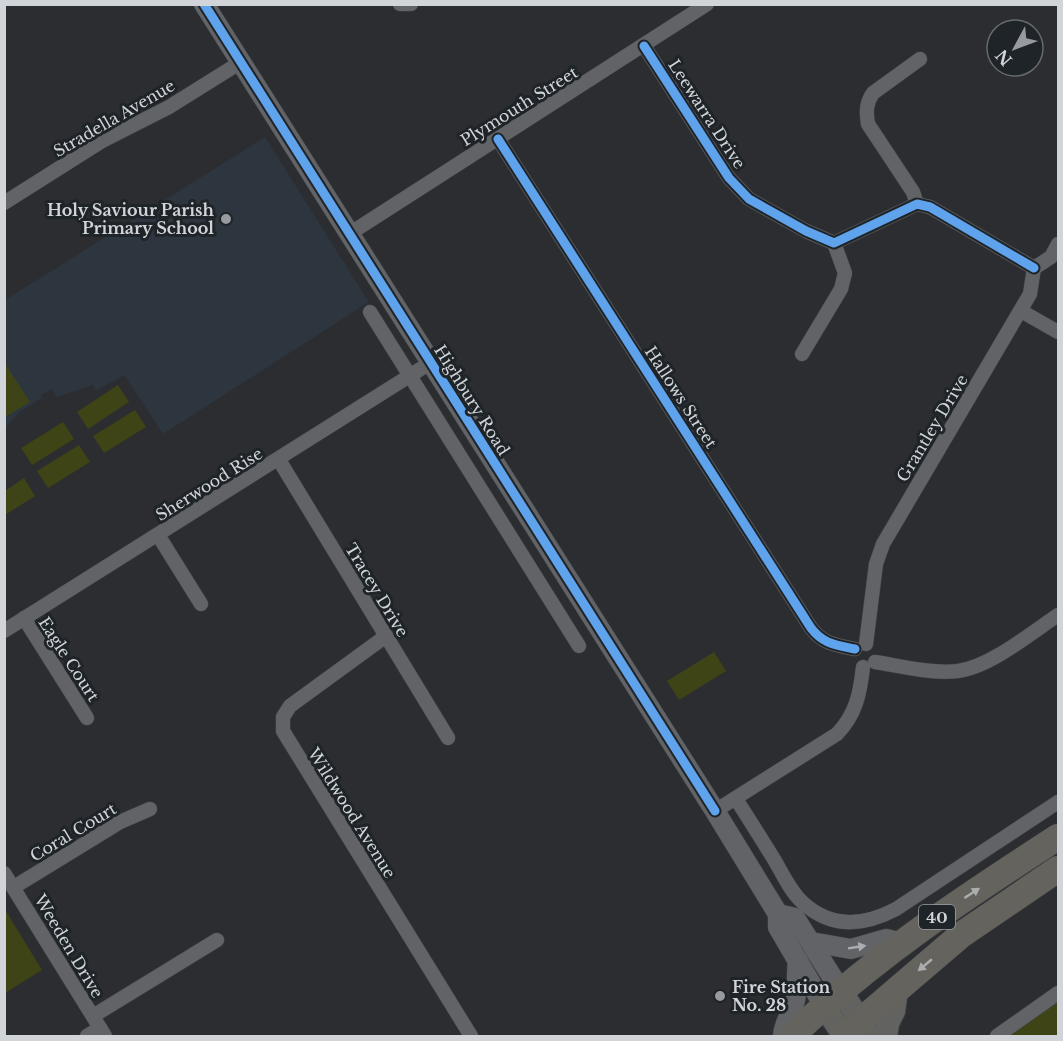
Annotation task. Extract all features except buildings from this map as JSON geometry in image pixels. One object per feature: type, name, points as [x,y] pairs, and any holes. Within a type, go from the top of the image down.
[{"type":"highway","name":"40","points":[[792,1036],[833,998],[902,943],[946,911],[1059,837]]},
{"type":"highway","name":"40","points":[[852,1033],[897,988],[970,929],[1059,869]]},
{"type":"main road","name":"Highbury Road","points":[[204,4],[715,811],[778,914],[778,927],[798,961],[833,998]]},
{"type":"main road","name":"Highbury Road","points":[[778,914],[795,918],[811,942],[833,998],[852,1033]]},
{"type":"main road","points":[[811,942],[851,949],[886,939],[902,943]]},
{"type":"main road","points":[[783,1036],[783,1024],[793,1009],[795,1000],[798,961]]},
{"type":"main road","points":[[886,1036],[888,1023],[894,1011],[897,988]]},
{"type":"street","points":[[400,4],[411,4]]},
{"type":"street","name":"Plymouth Street","points":[[349,234],[707,4]]},
{"type":"street","name":"Leewarra Drive","points":[[644,46],[729,178],[749,199],[806,231],[834,243]]},
{"type":"street","points":[[917,204],[913,192],[868,124],[866,113],[868,100],[873,93],[920,59]]},
{"type":"street","name":"Stradella Avenue","points":[[4,203],[102,141],[169,107],[241,62]]},
{"type":"street","name":"Hallows Street","points":[[498,139],[811,628],[819,639],[829,644],[860,646]]},
{"type":"street","points":[[802,354],[841,289],[845,273],[834,243],[906,208],[917,204],[930,207],[1034,268],[1051,257],[1059,244]]},
{"type":"street","name":"Grantley Drive","points":[[860,646],[876,564],[883,544],[1021,311],[1030,294],[1034,268]]},
{"type":"street","points":[[1021,311],[1059,332]]},
{"type":"street","points":[[370,312],[579,646]]},
{"type":"street","name":"Sherwood Rise","points":[[4,631],[430,363]]},
{"type":"street","name":"Tracey Drive","points":[[279,460],[448,738]]},
{"type":"street","points":[[158,536],[201,604]]},
{"type":"street","points":[[860,646],[854,657],[869,664],[942,671],[964,670],[990,660],[1059,615]]},
{"type":"street","name":"Eagle Court","points":[[24,618],[87,718]]},
{"type":"street","name":"Wildwood Avenue","points":[[386,636],[290,706],[283,717],[283,731],[471,1036]]},
{"type":"street","points":[[715,811],[837,734],[855,709],[869,664]]},
{"type":"street","points":[[736,799],[798,897],[819,914],[835,920],[862,922],[891,912],[1059,802]]},
{"type":"street","name":"Coral Court","points":[[14,887],[120,822],[150,809]]},
{"type":"street","name":"Weeden Drive","points":[[4,873],[99,1027]]},
{"type":"street","points":[[87,1036],[217,940]]},
{"type":"street","points":[[997,1036],[1059,993]]},
{"type":"shaded area","name":"Holy Saviour Parish Primary School","points":[[265,137],[369,302],[163,434],[124,375],[96,391],[93,385],[57,397],[52,389],[21,411],[5,428],[5,300]]},
{"type":"green space","points":[[4,362],[30,402],[5,417],[4,417]]},
{"type":"green space","points":[[118,385],[129,402],[88,429],[77,412]]},
{"type":"green space","points":[[135,410],[146,427],[104,453],[93,436]]},
{"type":"green space","points":[[63,422],[74,439],[32,465],[21,448]]},
{"type":"green space","points":[[79,445],[90,462],[48,488],[37,471]]},
{"type":"green space","points":[[24,478],[35,496],[5,515],[5,491]]},
{"type":"green space","points":[[714,652],[726,671],[679,700],[667,681]]},
{"type":"green space","points":[[4,908],[42,970],[5,993],[4,993]]},
{"type":"green space","points":[[1058,1001],[1058,1036],[1005,1036]]},
{"type":"cycle path","points":[[204,4],[715,811]]},
{"type":"cycle path","points":[[644,46],[729,178],[749,199],[806,231],[834,243],[917,204],[930,207],[1034,268]]},
{"type":"cycle path","points":[[498,139],[811,628],[825,641],[855,649]]},
{"type":"place","name":"Holy Saviour Parish Primary School","points":[[226,219]]},
{"type":"place","name":"Fire Station No. 28","points":[[720,996]]}]
